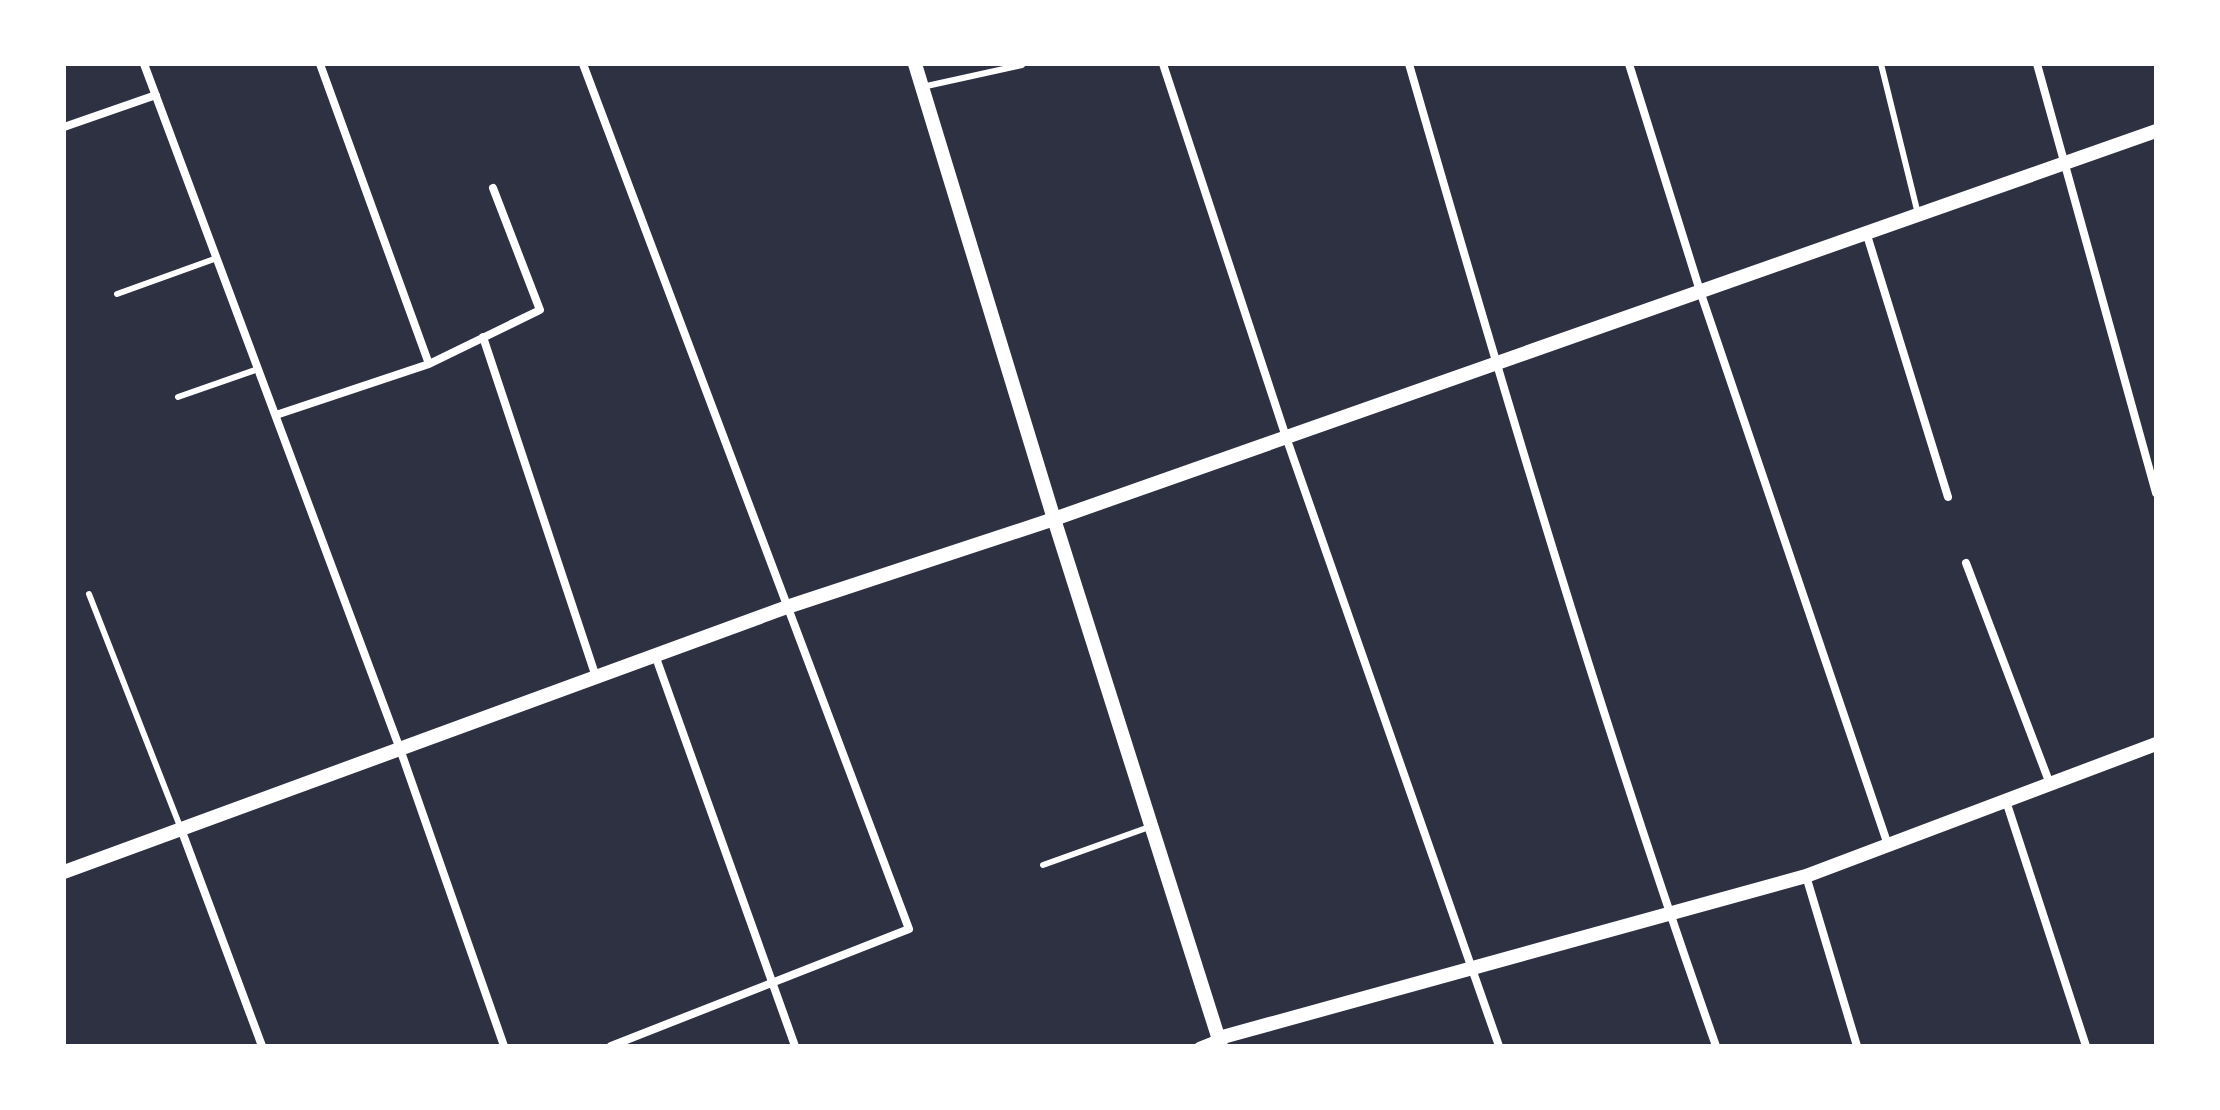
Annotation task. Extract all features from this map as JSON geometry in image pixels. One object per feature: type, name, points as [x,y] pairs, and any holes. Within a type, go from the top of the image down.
[{"type":"street","points":[[144,64],[400,749],[504,1046]]},
{"type":"street","points":[[320,64],[429,364]]},
{"type":"street","points":[[583,64],[909,929],[611,1046]]},
{"type":"street","points":[[915,64],[1054,519],[1220,1042]]},
{"type":"street","points":[[1163,64],[1286,437],[1499,1046]]},
{"type":"street","points":[[1409,64],[1495,363],[1669,914],[1716,1046]]},
{"type":"street","points":[[1629,64],[1700,291],[1888,845]]},
{"type":"street","points":[[2037,64],[2156,493]]},
{"type":"street","points":[[64,127],[156,95]]},
{"type":"street","points":[[64,872],[787,607],[1054,519],[2156,131]]},
{"type":"street","points":[[276,415],[429,364],[540,310],[493,188]]},
{"type":"street","points":[[1866,232],[1948,497]]},
{"type":"street","points":[[483,337],[596,677]]},
{"type":"street","points":[[1966,563],[2050,784]]},
{"type":"street","points":[[655,655],[795,1046]]},
{"type":"street","points":[[1199,1046],[1806,876],[2156,744]]},
{"type":"street","points":[[2006,801],[2086,1046]]},
{"type":"street","points":[[181,829],[262,1046]]},
{"type":"street","points":[[1806,876],[1857,1046]]},
{"type":"lane","points":[[1881,64],[1918,214]]},
{"type":"lane","points":[[922,87],[1022,65]]},
{"type":"lane","points":[[117,294],[217,258]]},
{"type":"lane","points":[[178,397],[258,369]]},
{"type":"lane","points":[[89,594],[181,829]]},
{"type":"lane","points":[[1043,865],[1152,826]]}]
